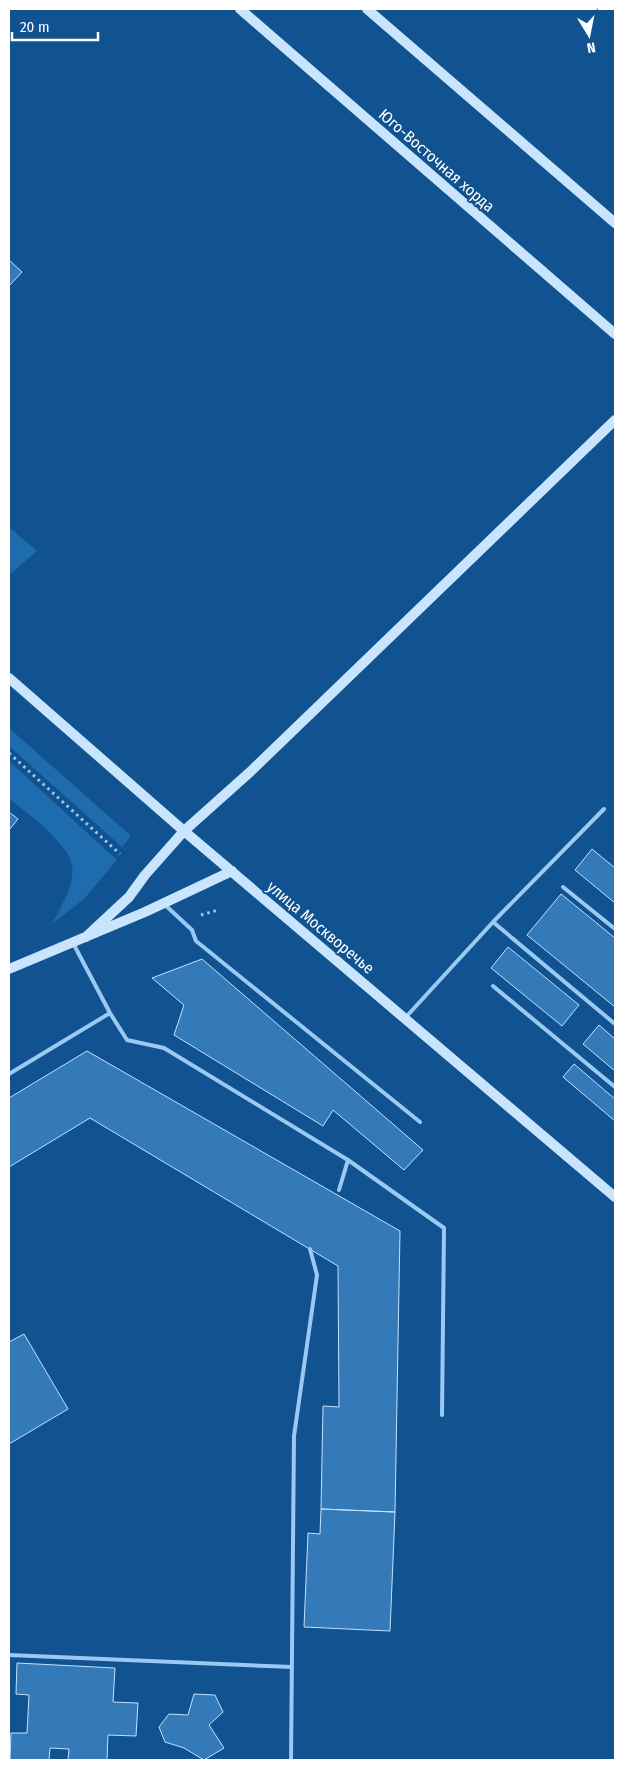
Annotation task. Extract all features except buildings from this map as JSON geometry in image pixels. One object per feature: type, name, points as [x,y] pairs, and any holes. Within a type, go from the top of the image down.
[{"type":"main road","name":"Юго-Восточная хорда","points":[[240,9],[615,334]]},
{"type":"main road","points":[[367,9],[615,223]]},
{"type":"main road","points":[[86,937],[129,897],[145,875],[184,831],[250,772],[615,420]]},
{"type":"main road","name":"улица Москворечье","points":[[9,678],[184,831],[615,1197]]},
{"type":"main road","points":[[9,969],[73,943],[232,871]]},
{"type":"lane","points":[[405,1018],[493,922],[604,809]]},
{"type":"lane","points":[[563,887],[615,929]]},
{"type":"lane","points":[[163,903],[192,930],[196,941],[420,1122]]},
{"type":"lane","points":[[493,922],[615,1024]]},
{"type":"lane","points":[[73,943],[110,1013],[128,1040],[164,1048],[348,1160],[444,1228],[442,1415]]},
{"type":"lane","points":[[493,986],[615,1087]]},
{"type":"lane","points":[[9,1074],[110,1013]]},
{"type":"lane","points":[[339,1190],[348,1160]]},
{"type":"lane","points":[[291,1760],[294,1436],[317,1275],[310,1249]]},
{"type":"lane","points":[[9,1655],[292,1667]]},
{"type":"path","points":[[9,753],[120,854]]},
{"type":"path","points":[[200,915],[218,910]]},
{"type":"shaded area","points":[[9,527],[37,551],[9,575]]},
{"type":"shaded area","points":[[9,728],[131,836],[122,847],[9,746]]},
{"type":"shaded area","points":[[9,761],[117,860],[84,899],[52,924],[69,888],[72,865],[69,856],[55,838],[9,798]]}]
